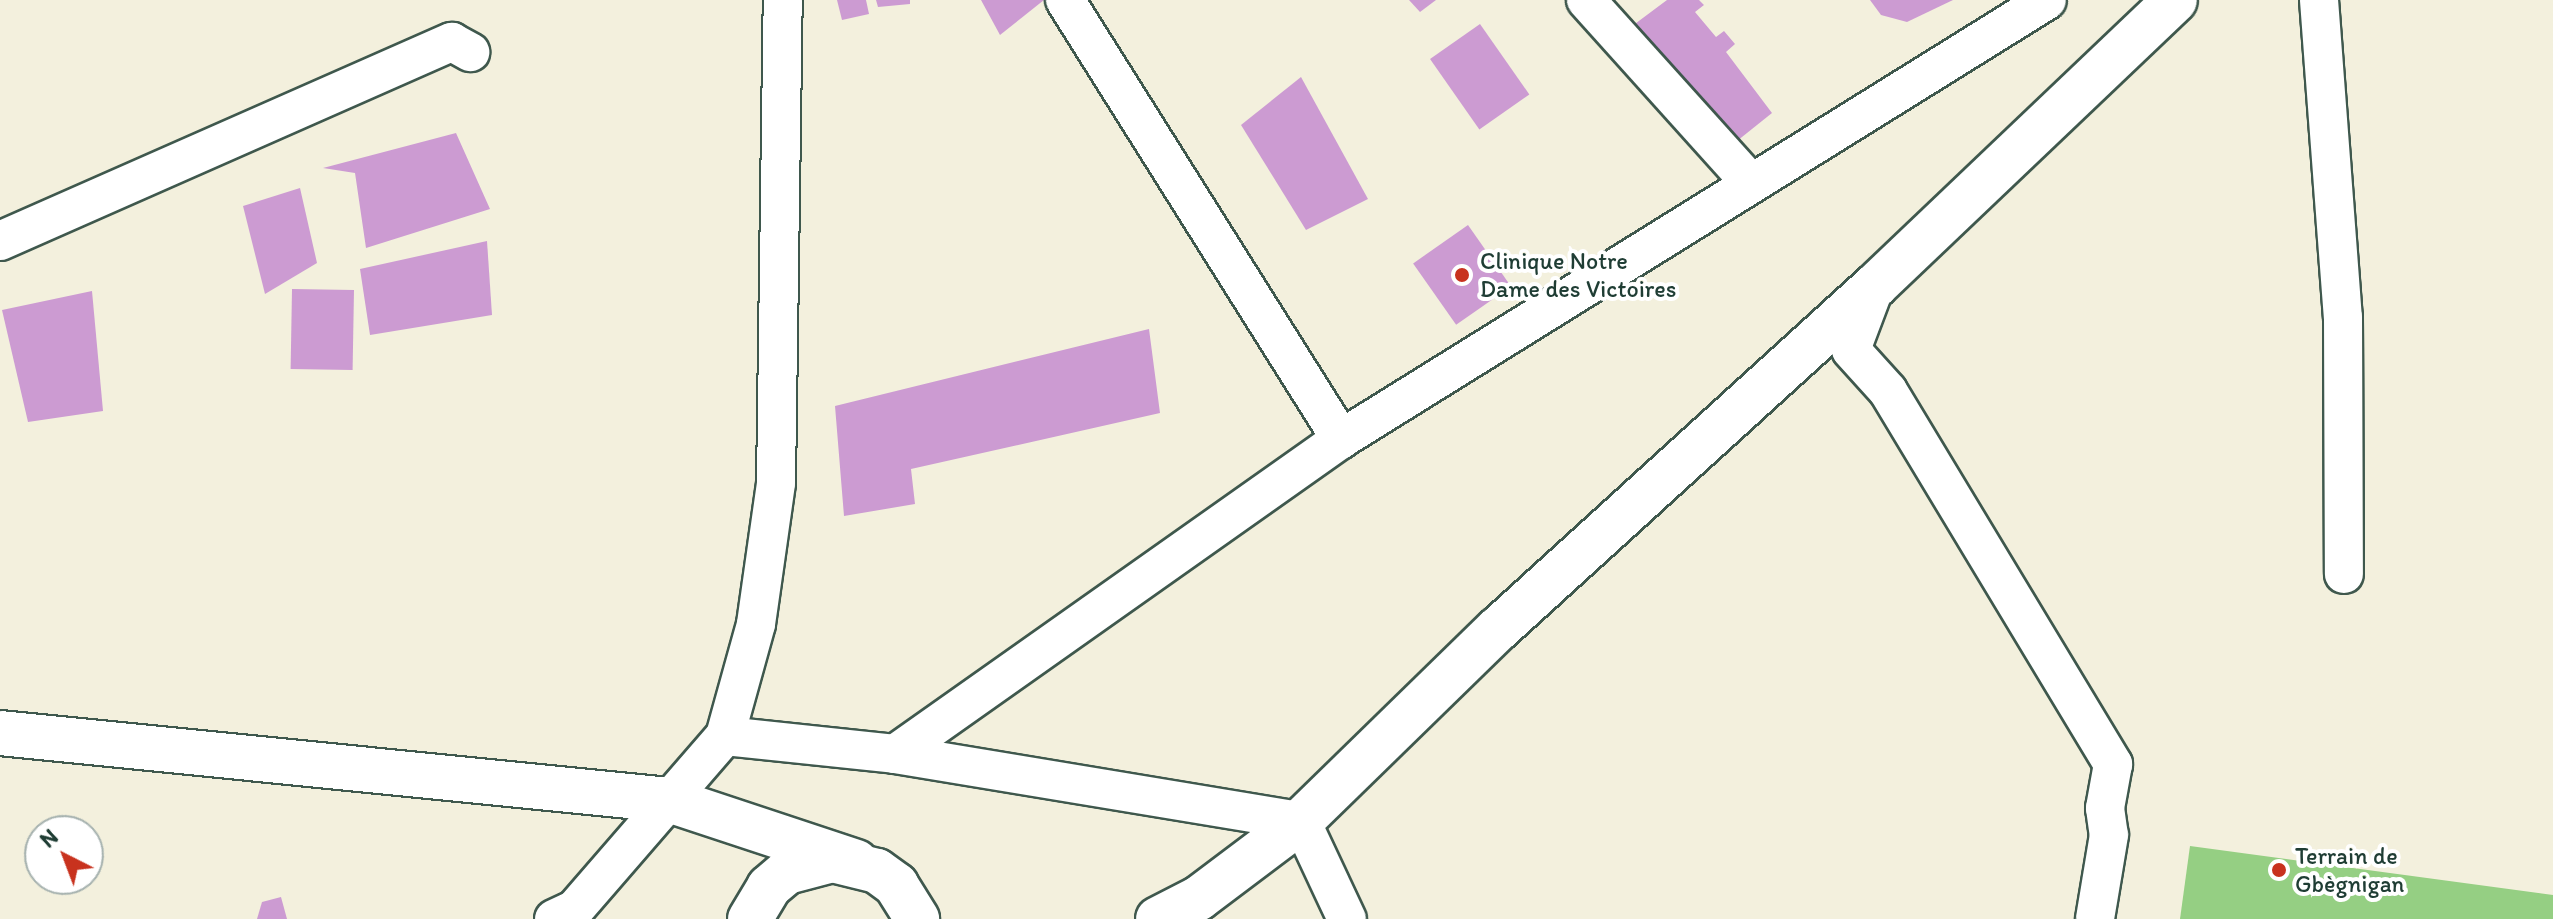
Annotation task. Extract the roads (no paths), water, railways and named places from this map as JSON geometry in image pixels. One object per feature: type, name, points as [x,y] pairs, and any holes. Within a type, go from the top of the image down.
[{"type":"main road","points":[[1158,919],[1199,898],[1301,821],[1498,629],[1875,286],[2175,0]]},
{"type":"main road","points":[[0,733],[669,800],[856,862],[896,885],[917,919]]},
{"type":"main road","points":[[750,919],[769,887],[787,872],[832,860],[856,862]]},
{"type":"street","points":[[554,919],[575,909],[725,736],[756,624],[776,483],[783,0]]},
{"type":"street","points":[[1065,0],[1341,439]]},
{"type":"street","points":[[1586,0],[1750,182]]},
{"type":"street","points":[[895,754],[1341,439],[2047,0]]},
{"type":"street","points":[[2319,0],[2343,317],[2344,574]]},
{"type":"street","points":[[0,241],[452,42],[470,52]]},
{"type":"street","points":[[1875,286],[1851,350],[1888,391],[2113,764],[2095,919]]},
{"type":"street","points":[[725,736],[895,754],[1301,821],[1347,919]]},
{"type":"place","name":"Clinique Notre Dame des Victoires","points":[[1462,275]]},
{"type":"place","name":"Terrain de Gbègnigan","points":[[2279,870]]}]
